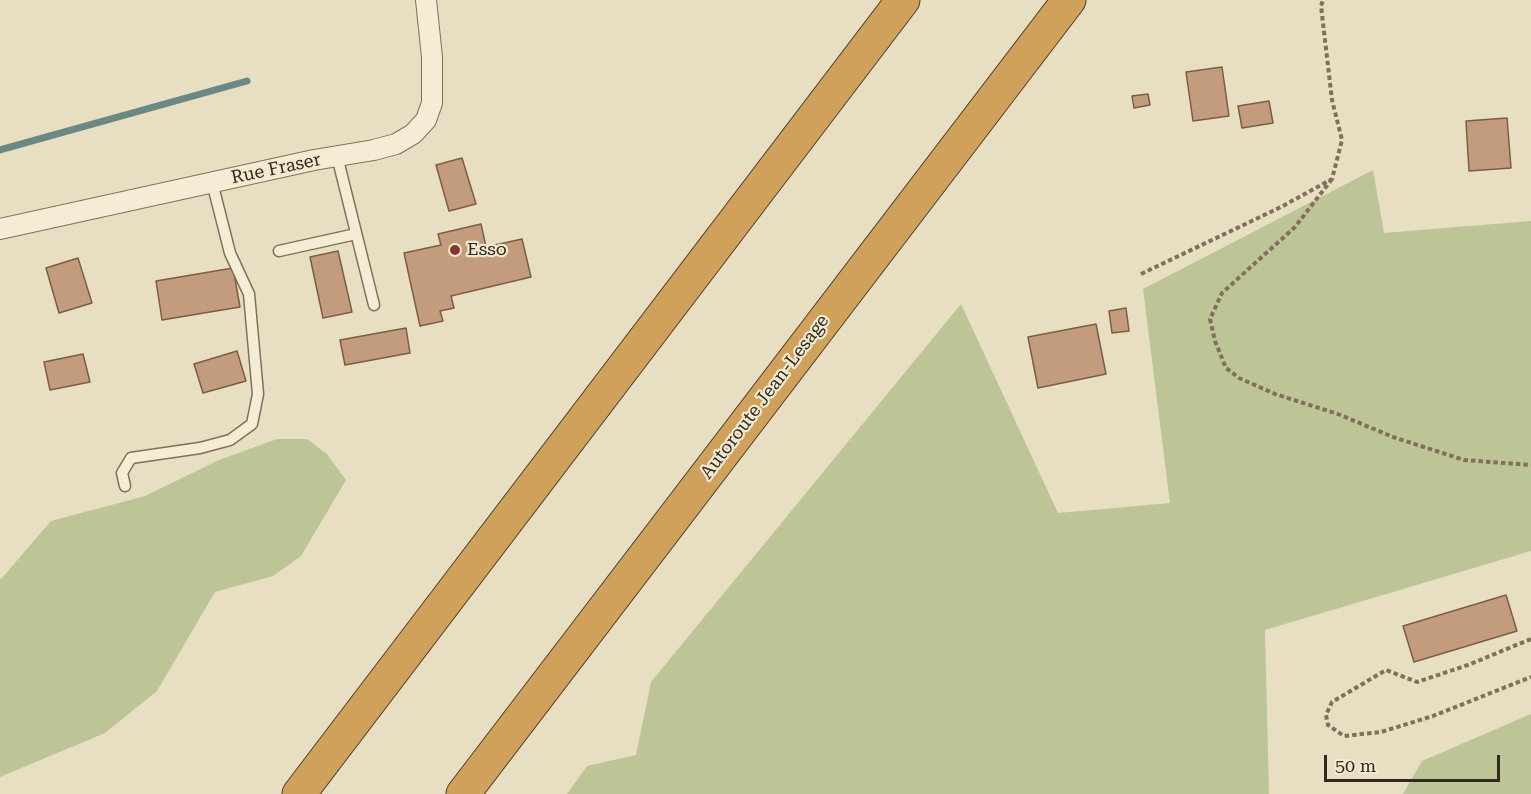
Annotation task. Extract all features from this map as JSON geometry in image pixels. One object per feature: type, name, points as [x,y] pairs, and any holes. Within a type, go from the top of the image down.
[{"type":"highway","points":[[299,794],[903,0]]},
{"type":"highway","name":"Autoroute Jean-Lesage","points":[[463,794],[1069,0]]},
{"type":"street","name":"Rue Fraser","points":[[0,229],[396,144],[413,134],[426,120],[432,103],[433,85],[426,0]]},
{"type":"lane","points":[[337,156],[374,305]]},
{"type":"lane","points":[[125,486],[122,473],[131,458],[200,448],[230,440],[252,424],[258,394],[249,294],[230,253],[212,182]]},
{"type":"lane","points":[[279,251],[356,234]]},
{"type":"path","points":[[1323,0],[1321,6],[1332,100],[1342,140],[1332,179],[1295,227],[1222,293],[1210,319],[1215,341],[1226,368],[1239,378],[1275,394],[1338,414],[1393,437],[1464,460],[1531,465]]},
{"type":"path","points":[[1141,274],[1272,212],[1332,179]]},
{"type":"path","points":[[1531,639],[1468,665],[1417,682],[1386,670],[1332,702],[1326,715],[1328,724],[1344,736],[1381,732],[1433,716],[1531,677]]},
{"type":"green space","points":[[1373,170],[1384,233],[1531,221],[1531,551],[1265,630],[1269,794],[567,794],[587,766],[636,755],[651,682],[961,304],[1058,513],[1170,503],[1143,289]]},
{"type":"green space","points":[[277,439],[307,439],[327,454],[346,480],[301,556],[273,576],[215,592],[157,691],[105,733],[0,777],[0,579],[51,521],[145,496],[219,460]]},
{"type":"green space","points":[[1531,714],[1531,794],[1403,794],[1422,761]]},
{"type":"building","points":[[1222,67],[1229,116],[1193,121],[1186,72]]},
{"type":"building","points":[[1148,94],[1150,105],[1134,108],[1132,96]]},
{"type":"building","points":[[1269,101],[1273,123],[1242,128],[1238,106]]},
{"type":"building","points":[[1507,118],[1511,168],[1469,171],[1466,121]]},
{"type":"building","points":[[462,158],[476,204],[449,211],[436,165]]},
{"type":"building","points":[[481,224],[486,247],[522,239],[531,277],[451,296],[454,308],[440,311],[443,321],[420,326],[404,253],[441,245],[438,234]]},
{"type":"building","points":[[338,251],[352,312],[323,318],[310,257]]},
{"type":"building","points":[[78,258],[92,303],[59,313],[46,268]]},
{"type":"building","points":[[233,268],[240,307],[162,320],[156,281]]},
{"type":"building","points":[[1126,308],[1129,331],[1112,333],[1109,311]]},
{"type":"building","points":[[1096,324],[1106,374],[1038,388],[1028,337]]},
{"type":"building","points":[[406,328],[410,353],[345,365],[340,340]]},
{"type":"building","points":[[237,351],[246,381],[203,393],[194,364]]},
{"type":"building","points":[[83,354],[90,382],[50,390],[44,362]]},
{"type":"building","points":[[1506,595],[1517,631],[1414,662],[1403,626]]},
{"type":"waterway","points":[[0,150],[247,81]]},
{"type":"place","name":"Esso","points":[[455,250]]}]
